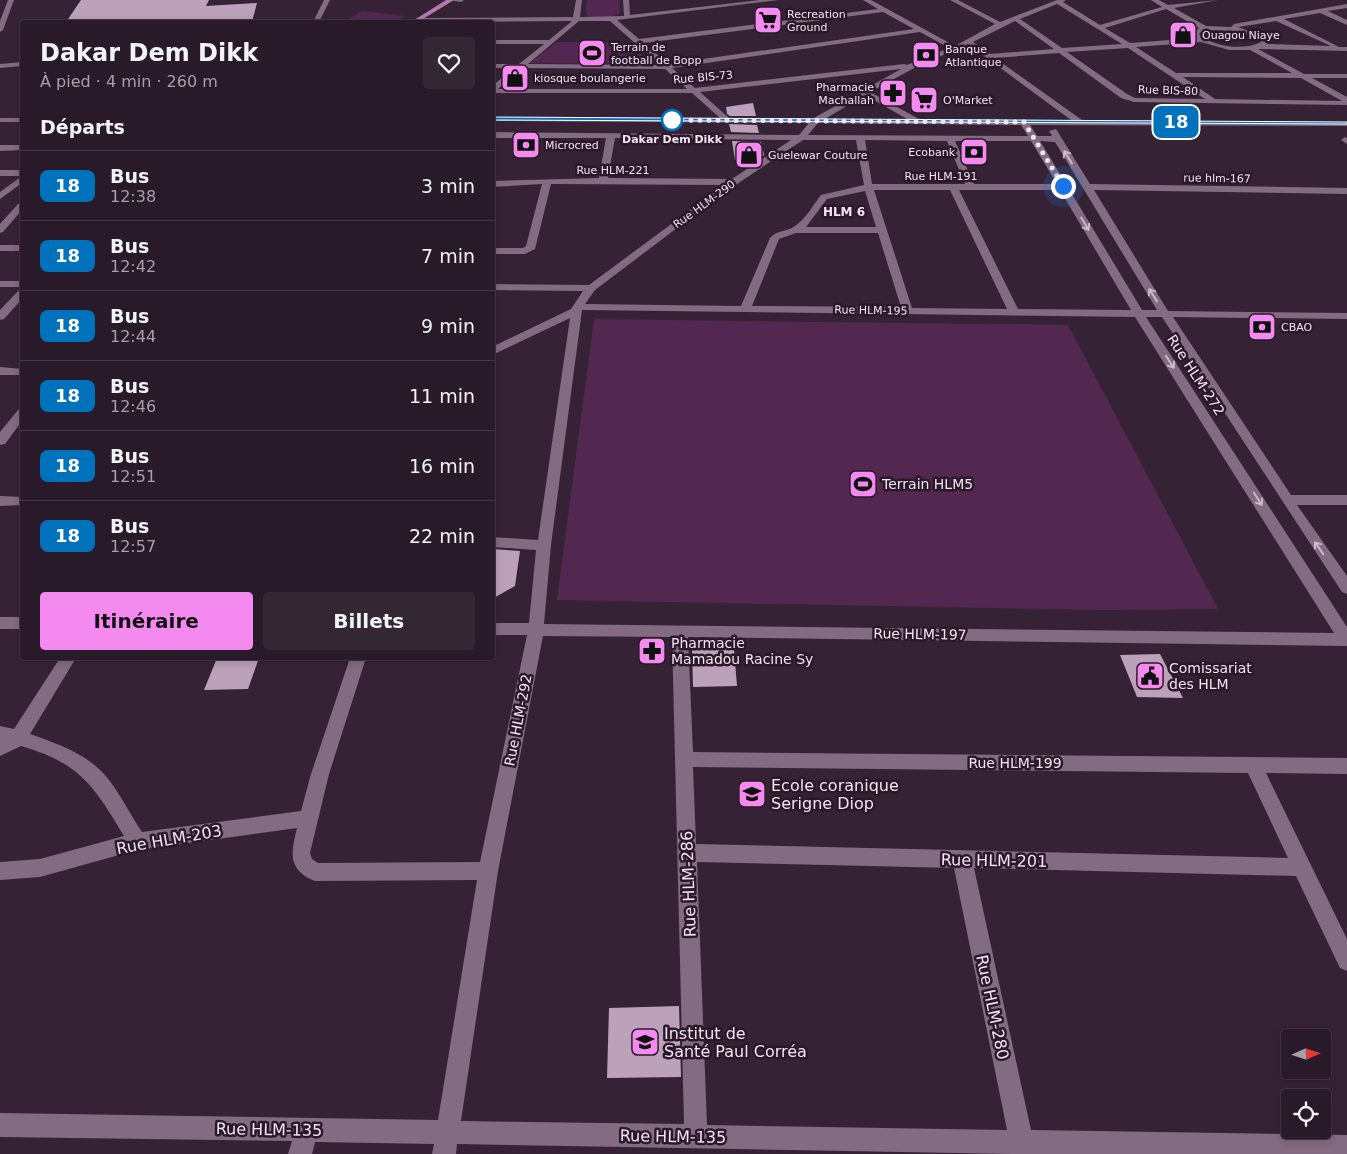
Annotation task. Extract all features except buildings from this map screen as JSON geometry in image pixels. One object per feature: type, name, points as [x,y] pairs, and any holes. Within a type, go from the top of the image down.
[{"type":"main road","points":[[418,20],[451,0]]},
{"type":"street","points":[[0,30],[2,16],[10,0]]},
{"type":"street","points":[[317,20],[327,0]]},
{"type":"street","points":[[451,0],[461,0]]},
{"type":"street","points":[[495,88],[576,21],[579,0]]},
{"type":"street","points":[[626,0],[627,18]]},
{"type":"street","points":[[495,21],[612,20],[776,0]]},
{"type":"street","points":[[866,0],[954,48]]},
{"type":"street","points":[[953,0],[1000,24]]},
{"type":"street","points":[[1154,0],[1205,28]]},
{"type":"street","points":[[1100,27],[1168,7],[1216,0]]},
{"type":"street","points":[[816,121],[913,65],[969,42],[1000,24],[1060,1],[1216,102]]},
{"type":"street","points":[[1032,4],[1040,8]]},
{"type":"street","points":[[1200,40],[1195,32],[1205,28],[1228,28],[1347,6]]},
{"type":"street","points":[[636,42],[884,10]]},
{"type":"street","points":[[1320,10],[1347,23]]},
{"type":"street","name":"Rue BIS-80","points":[[1015,18],[1063,50],[1124,96],[1134,100],[1347,102]]},
{"type":"street","points":[[1276,18],[1345,49]]},
{"type":"street","points":[[612,20],[727,120]]},
{"type":"street","points":[[1228,28],[1258,35],[1265,41],[1262,46]]},
{"type":"street","points":[[495,66],[666,66],[920,30]]},
{"type":"street","points":[[988,56],[1200,40],[1223,47],[1251,48],[1262,46],[1345,49]]},
{"type":"street","points":[[495,42],[551,42]]},
{"type":"street","points":[[969,42],[1079,122]]},
{"type":"street","points":[[1251,48],[1347,102]]},
{"type":"street","points":[[0,66],[20,64]]},
{"type":"street","name":"Rue BIS-73","points":[[495,91],[692,91],[913,65]]},
{"type":"street","points":[[1174,75],[1347,76]]},
{"type":"street","points":[[864,92],[918,121]]},
{"type":"street","points":[[0,114],[20,114]]},
{"type":"street","points":[[495,119],[1347,124]]},
{"type":"street","points":[[0,120],[20,120]]},
{"type":"street","name":"Rue HLM-290","points":[[591,288],[734,182],[801,138],[816,121]]},
{"type":"street","name":"Rue HLM-272","points":[[1024,122],[1139,314],[1347,639]]},
{"type":"street","name":"Rue HLM-272","points":[[1048,122],[1165,314],[1286,500],[1347,588]]},
{"type":"street","points":[[495,135],[1057,139]]},
{"type":"street","points":[[603,180],[611,136]]},
{"type":"street","points":[[860,138],[869,187],[908,311]]},
{"type":"street","points":[[950,138],[971,187]]},
{"type":"street","points":[[0,148],[20,148]]},
{"type":"street","points":[[0,173],[20,173]]},
{"type":"street","name":"Rue HLM-221","points":[[495,184],[603,180],[734,182]]},
{"type":"street","points":[[0,196],[20,181]]},
{"type":"street","points":[[495,251],[519,251],[531,247],[547,182]]},
{"type":"street","name":"Rue HLM-191","points":[[796,230],[811,217],[821,200],[828,195],[869,187],[1063,186]]},
{"type":"street","points":[[953,187],[1014,312]]},
{"type":"street","name":"rue hlm-167","points":[[1088,187],[1347,191]]},
{"type":"street","points":[[0,206],[20,206]]},
{"type":"street","points":[[0,230],[20,208]]},
{"type":"street","points":[[745,309],[775,238],[784,232],[796,230],[884,230]]},
{"type":"street","points":[[0,248],[20,248]]},
{"type":"street","points":[[0,284],[20,284]]},
{"type":"street","points":[[495,287],[591,288]]},
{"type":"street","name":"Rue HLM-292","points":[[446,1143],[488,871],[536,629],[544,545],[577,308],[591,288]]},
{"type":"street","points":[[0,317],[20,295]]},
{"type":"street","points":[[495,350],[577,308]]},
{"type":"street","name":"Rue HLM-195","points":[[577,308],[1347,316]]},
{"type":"street","points":[[0,371],[20,372]]},
{"type":"street","points":[[4,436],[20,416]]},
{"type":"street","points":[[4,436],[20,432]]},
{"type":"street","points":[[1286,500],[1347,500]]},
{"type":"street","points":[[0,501],[20,501]]},
{"type":"street","points":[[495,542],[544,545]]},
{"type":"street","points":[[0,623],[20,623]]},
{"type":"street","name":"Rue HLM-197","points":[[495,629],[1347,639]]},
{"type":"street","name":"Rue HLM-286","points":[[680,631],[696,1136]]},
{"type":"street","points":[[0,750],[8,736],[66,660]]},
{"type":"street","points":[[357,660],[320,774],[300,853],[305,865],[316,872],[488,871]]},
{"type":"street","points":[[8,736],[73,760],[96,778],[138,841]]},
{"type":"street","name":"Rue HLM-199","points":[[683,759],[1347,766]]},
{"type":"street","points":[[1253,764],[1347,961]]},
{"type":"street","name":"Rue HLM-203","points":[[0,870],[40,868],[138,841],[309,818]]},
{"type":"street","name":"Rue HLM-201","points":[[687,853],[1302,867]]},
{"type":"street","name":"Rue HLM-280","points":[[962,859],[1023,1148]]},
{"type":"street","name":"Rue HLM-135","points":[[0,1124],[307,1130],[446,1143],[696,1136],[1023,1148],[1347,1147]]},
{"type":"street","points":[[300,1154],[307,1130]]},
{"type":"shaded area","points":[[619,0],[620,13],[604,17],[586,15],[586,1]]},
{"type":"shaded area","points":[[362,11],[406,16],[399,20],[346,20]]},
{"type":"shaded area","name":"Terrain de football de Bopp","points":[[557,42],[629,42],[651,64],[530,63]]},
{"type":"shaded area","name":"Terrain HLM5","points":[[594,319],[1068,325],[1218,609],[1105,610],[557,600]]},
{"type":"bus line","name":"18","points":[[495,119],[1347,124]]},
{"type":"place","name":"Recreation Ground","points":[[768,20]]},
{"type":"place","name":"Ouagou Niaye","points":[[1183,35]]},
{"type":"place","name":"Terrain de football de Bopp","points":[[592,53]]},
{"type":"place","name":"Banque Atlantique","points":[[926,55]]},
{"type":"place","name":"kiosque boulangerie","points":[[515,78]]},
{"type":"place","name":"Pharmacie Machallah","points":[[893,93]]},
{"type":"place","name":"O'Market","points":[[924,100]]},
{"type":"place","name":"Dakar Dem Dikk","points":[[672,120]]},
{"type":"place","name":"Microcred","points":[[526,145]]},
{"type":"place","name":"Ecobank","points":[[974,152]]},
{"type":"place","name":"Guelewar Couture","points":[[749,155]]},
{"type":"place","name":"CBAO","points":[[1262,327]]},
{"type":"place","name":"Terrain HLM5","points":[[863,484]]},
{"type":"place","name":"Pharmacie Mamadou Racine Sy","points":[[652,651]]},
{"type":"place","name":"Comissariat des HLM","points":[[1150,676]]},
{"type":"place","name":"Ecole coranique Serigne Diop","points":[[752,794]]},
{"type":"place","name":"Institut de Santé Paul Corréa","points":[[645,1042]]},
{"type":"district","name":"HLM 6","points":[[844,212]]},
{"type":"route","points":[[672,120],[668,120],[1024,122],[1063,186]]}]
